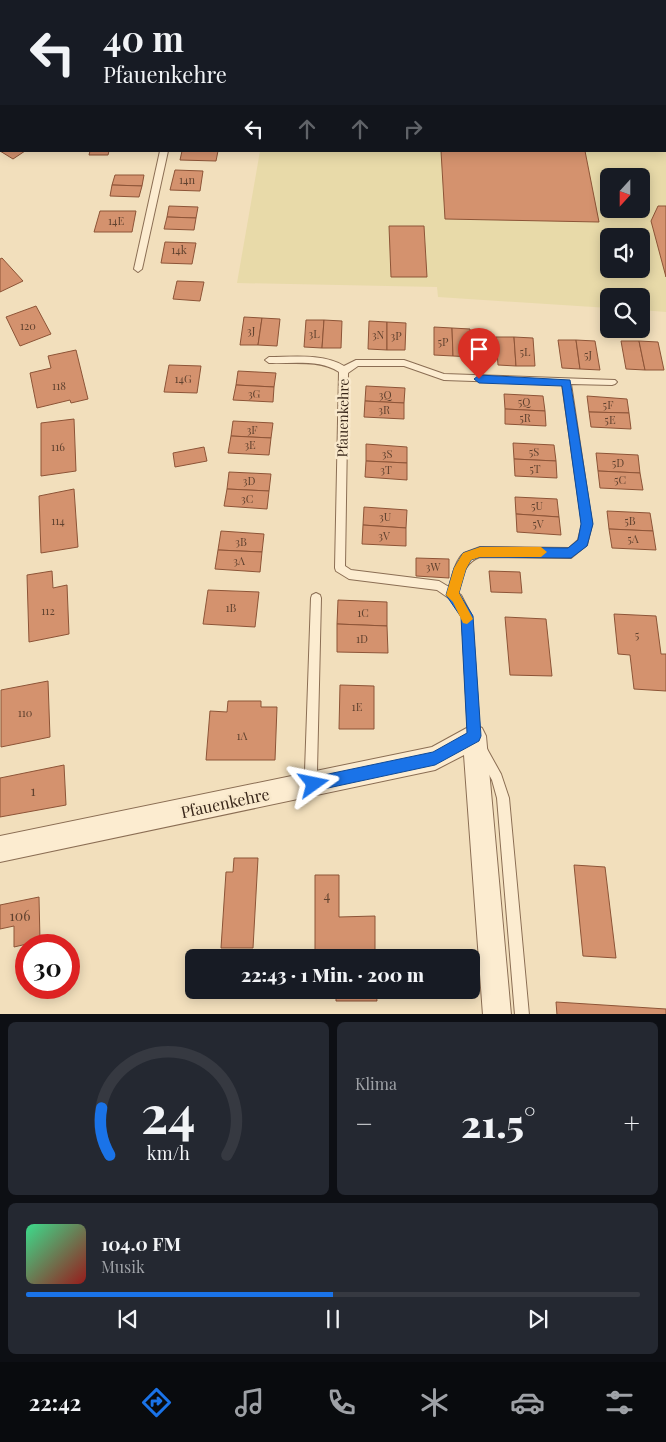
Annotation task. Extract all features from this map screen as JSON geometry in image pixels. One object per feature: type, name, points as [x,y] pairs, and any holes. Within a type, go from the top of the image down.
[{"type":"street","name":"Pfauenkehre","points":[[0,850],[435,758],[474,736],[497,1014]]},
{"type":"lane","points":[[138,269],[164,152]]},
{"type":"lane","points":[[269,360],[327,362],[338,365],[344,371]]},
{"type":"lane","name":"Pfauenkehre","points":[[522,1014],[503,798],[497,778],[474,736],[467,616],[457,598],[439,586],[349,574],[340,568],[344,371],[356,363],[404,363],[444,377],[566,383],[612,382]]},
{"type":"lane","points":[[452,595],[460,568],[467,557],[480,552],[571,553],[583,542],[587,524],[566,383]]},
{"type":"lane","points":[[314,784],[311,771],[316,598]]},
{"type":"shaded area","points":[[260,152],[666,152],[666,312],[650,311],[650,288],[600,288],[600,307],[438,297],[437,287],[237,283]]},
{"type":"building","points":[[2,152],[24,152],[13,159]]},
{"type":"building","points":[[90,152],[109,152],[108,155],[89,155]]},
{"type":"building","points":[[182,152],[218,152],[216,161],[180,160]]},
{"type":"building","points":[[441,152],[585,152],[599,222],[445,219]]},
{"type":"building","points":[[175,170],[203,171],[200,191],[170,190]]},
{"type":"building","points":[[115,175],[144,175],[142,186],[112,185]]},
{"type":"building","points":[[112,185],[142,186],[139,197],[110,196]]},
{"type":"building","points":[[169,206],[198,207],[196,218],[167,217]]},
{"type":"building","points":[[658,206],[666,206],[666,277],[651,221]]},
{"type":"building","points":[[100,211],[136,211],[132,232],[94,232]]},
{"type":"building","points":[[167,217],[196,218],[194,230],[164,229]]},
{"type":"building","points":[[389,226],[424,226],[427,277],[391,277]]},
{"type":"building","points":[[165,242],[196,243],[192,264],[161,263]]},
{"type":"building","points":[[2,258],[23,281],[0,292],[0,259]]},
{"type":"building","points":[[177,281],[204,282],[200,301],[173,299]]},
{"type":"building","points":[[36,306],[51,334],[20,346],[6,317]]},
{"type":"building","points":[[244,317],[262,318],[258,345],[240,345]]},
{"type":"building","points":[[262,318],[280,319],[277,346],[258,345]]},
{"type":"building","points":[[306,320],[324,320],[322,348],[304,347]]},
{"type":"building","points":[[324,320],[342,321],[341,348],[322,348]]},
{"type":"building","points":[[369,321],[387,322],[387,350],[368,349]]},
{"type":"building","points":[[387,322],[406,323],[405,350],[387,350]]},
{"type":"building","points":[[434,327],[452,328],[453,356],[434,355]]},
{"type":"building","points":[[452,328],[470,329],[472,357],[453,356]]},
{"type":"building","points":[[496,337],[514,337],[516,366],[498,365]]},
{"type":"building","points":[[514,337],[533,338],[535,366],[516,366]]},
{"type":"building","points":[[558,340],[576,340],[580,369],[562,368]]},
{"type":"building","points":[[576,340],[595,341],[600,370],[580,369]]},
{"type":"building","points":[[621,341],[639,341],[645,370],[626,369]]},
{"type":"building","points":[[639,341],[658,342],[664,370],[645,370]]},
{"type":"building","points":[[76,350],[88,399],[71,403],[70,400],[37,408],[30,373],[51,368],[48,356]]},
{"type":"building","points":[[169,365],[201,366],[197,393],[164,392]]},
{"type":"building","points":[[238,371],[276,373],[274,387],[236,385]]},
{"type":"building","points":[[236,385],[274,387],[273,402],[233,400]]},
{"type":"building","points":[[366,386],[405,388],[404,403],[365,401]]},
{"type":"building","points":[[504,394],[543,396],[545,411],[505,409]]},
{"type":"building","points":[[587,396],[627,399],[629,413],[589,412]]},
{"type":"building","points":[[365,401],[404,403],[404,419],[364,417]]},
{"type":"building","points":[[505,409],[545,411],[546,426],[505,424]]},
{"type":"building","points":[[589,412],[629,413],[631,429],[591,427]]},
{"type":"building","points":[[74,419],[76,471],[41,476],[41,423]]},
{"type":"building","points":[[233,421],[273,423],[271,438],[231,436]]},
{"type":"building","points":[[231,436],[271,438],[269,455],[228,453]]},
{"type":"building","points":[[513,443],[554,445],[556,461],[514,459]]},
{"type":"building","points":[[366,444],[407,447],[407,463],[366,461]]},
{"type":"building","points":[[204,447],[207,461],[175,467],[173,453]]},
{"type":"building","points":[[596,453],[638,455],[640,473],[598,471]]},
{"type":"building","points":[[514,459],[556,461],[557,478],[515,476]]},
{"type":"building","points":[[366,461],[407,463],[407,480],[365,477]]},
{"type":"building","points":[[598,471],[640,473],[643,490],[600,488]]},
{"type":"building","points":[[229,472],[271,474],[269,491],[227,489]]},
{"type":"building","points":[[74,489],[78,547],[41,553],[39,496]]},
{"type":"building","points":[[227,489],[269,491],[267,509],[224,506]]},
{"type":"building","points":[[515,497],[557,499],[559,517],[516,514]]},
{"type":"building","points":[[364,507],[407,510],[406,528],[363,525]]},
{"type":"building","points":[[607,511],[650,513],[653,531],[609,529]]},
{"type":"building","points":[[516,514],[559,517],[561,535],[517,532]]},
{"type":"building","points":[[363,525],[406,528],[406,546],[362,544]]},
{"type":"building","points":[[609,529],[653,531],[656,550],[612,548]]},
{"type":"building","points":[[221,531],[264,534],[262,552],[218,550]]},
{"type":"building","points":[[218,550],[262,552],[260,572],[215,569]]},
{"type":"building","points":[[416,558],[449,559],[449,578],[416,576]]},
{"type":"building","points":[[52,571],[53,588],[67,585],[69,634],[29,642],[27,575]]},
{"type":"building","points":[[489,571],[520,572],[522,593],[491,592]]},
{"type":"building","points":[[208,590],[259,592],[255,627],[203,624]]},
{"type":"building","points":[[338,600],[387,602],[387,626],[337,624]]},
{"type":"building","points":[[614,614],[656,616],[661,654],[666,654],[666,691],[634,689],[630,655],[618,654]]},
{"type":"building","points":[[505,617],[546,619],[552,676],[510,675]]},
{"type":"building","points":[[337,624],[387,626],[388,653],[337,652]]},
{"type":"building","points":[[48,681],[50,737],[1,747],[1,690]]},
{"type":"building","points":[[340,685],[374,686],[374,729],[339,729]]},
{"type":"building","points":[[228,701],[261,701],[261,707],[277,707],[275,760],[206,760],[210,711],[227,712]]},
{"type":"building","points":[[64,765],[66,805],[0,817],[0,778]]},
{"type":"building","points":[[234,858],[258,858],[253,948],[221,948],[226,872],[233,872]]},
{"type":"building","points":[[574,865],[605,867],[616,958],[583,956]]},
{"type":"building","points":[[315,875],[339,875],[339,917],[375,916],[375,949],[315,949]]},
{"type":"building","points":[[39,897],[40,934],[15,934],[14,947],[14,926],[0,929],[0,905]]},
{"type":"building","points":[[336,999],[377,999],[377,1001],[336,1001]]},
{"type":"building","points":[[556,1002],[666,1009],[666,1014],[557,1014]]},
{"type":"slow traffic","points":[[467,619],[457,598],[452,595],[460,568],[467,557],[480,552],[541,552]]},
{"type":"route","points":[[314,784],[435,758],[474,736],[467,616],[457,598],[452,595],[460,568],[467,557],[480,552],[571,553],[583,542],[587,524],[566,383],[479,379]]}]
